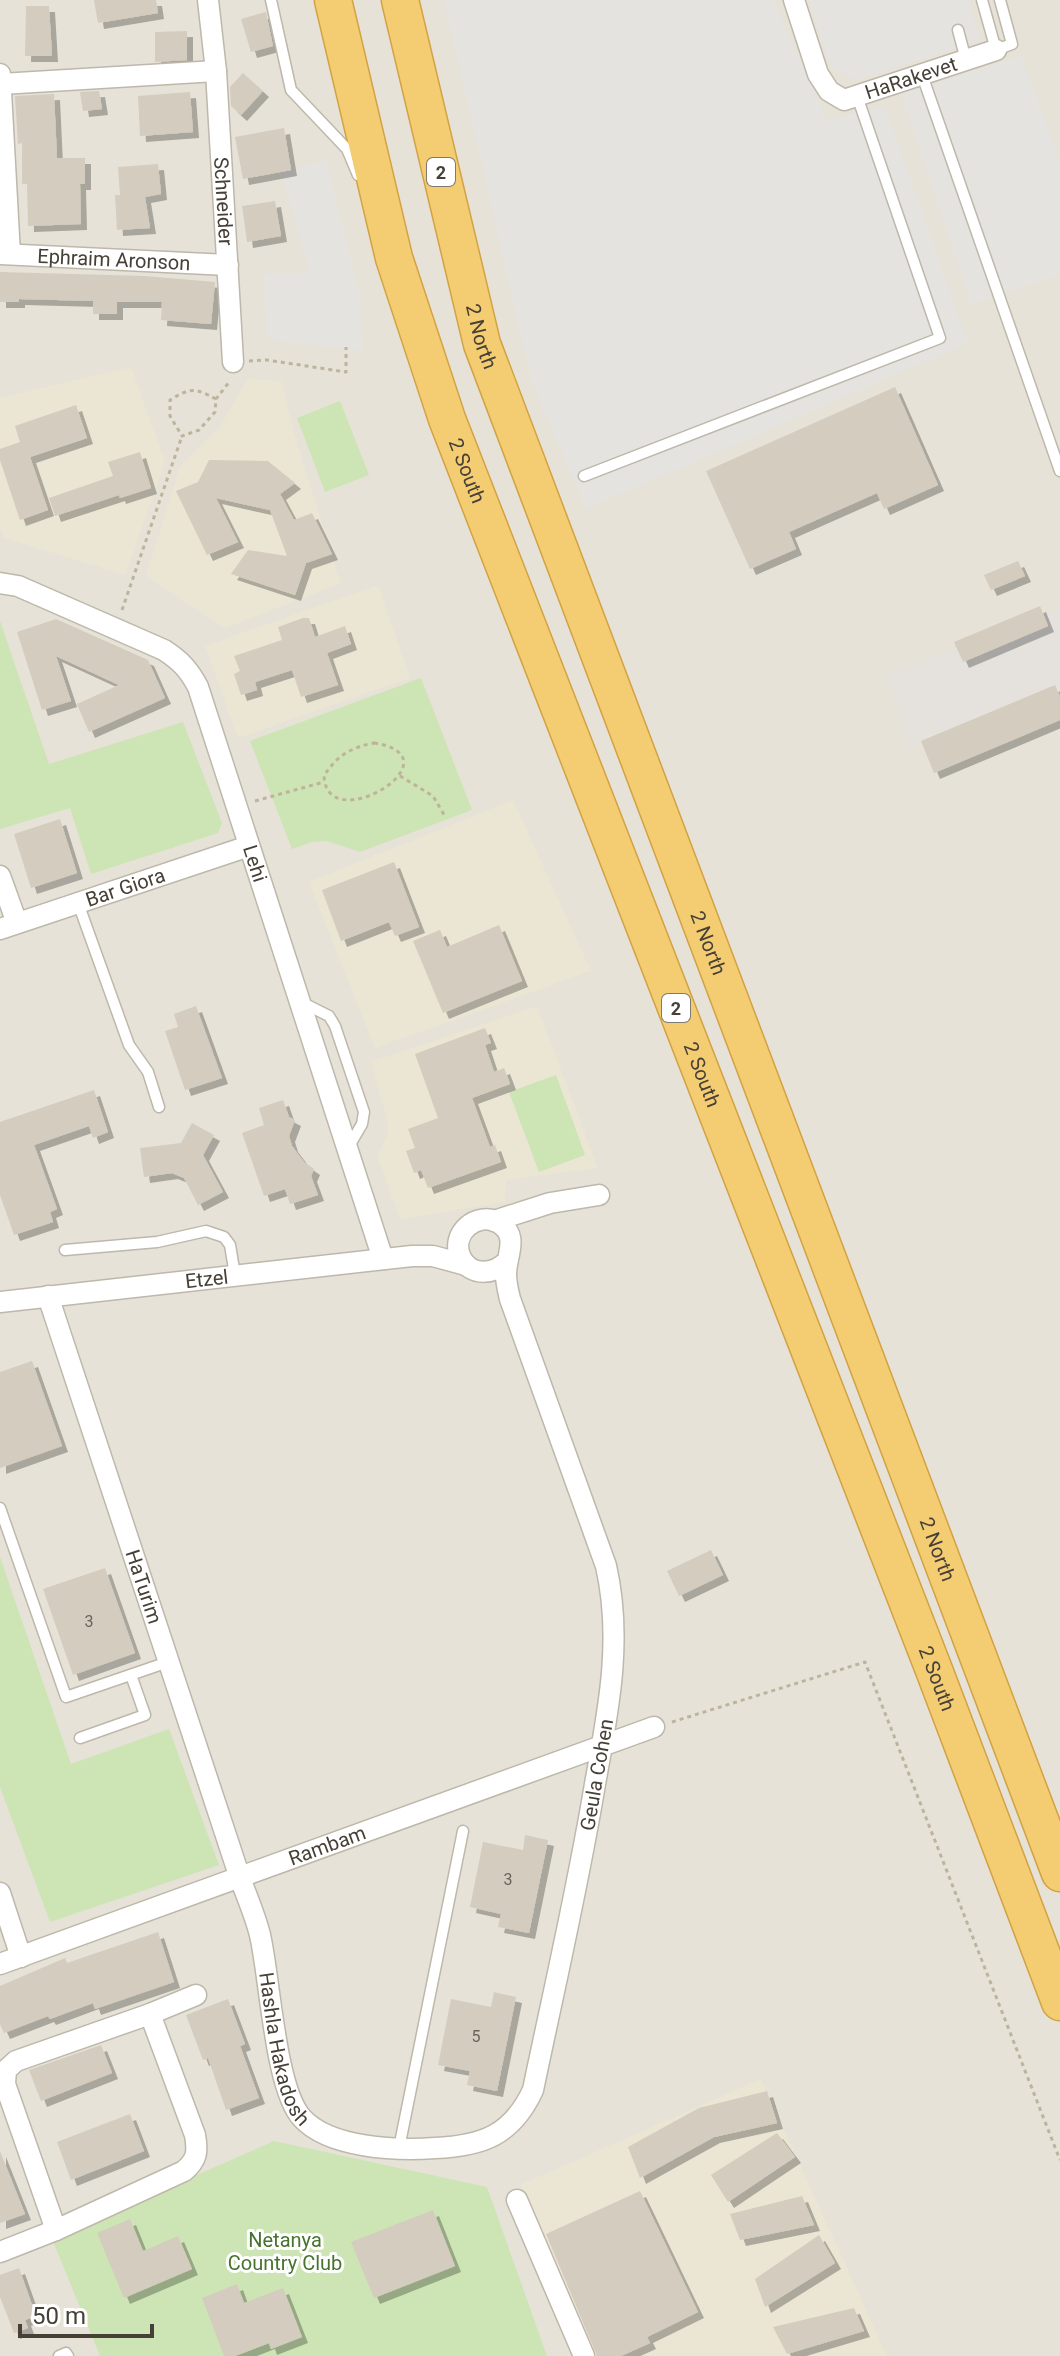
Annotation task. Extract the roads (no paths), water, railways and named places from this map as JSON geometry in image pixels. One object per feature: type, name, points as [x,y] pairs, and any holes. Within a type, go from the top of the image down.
[{"type":"highway","name":"2 South","points":[[333,0],[394,258],[447,419],[1060,2002]]},
{"type":"highway","name":"2 North","points":[[400,0],[482,344],[1060,1873]]},
{"type":"highway","points":[[426,0],[482,344]]},
{"type":"street","name":"Schneider","points":[[208,0],[216,71],[233,362]]},
{"type":"street","name":"HaRakevet","points":[[794,0],[818,74],[829,91],[844,100],[996,50]]},
{"type":"street","points":[[1,84],[216,71]]},
{"type":"street","points":[[0,74],[5,254]]},
{"type":"street","name":"Ephraim Aronson","points":[[5,254],[228,265]]},
{"type":"street","name":"Lehi","points":[[0,583],[18,586],[164,650],[182,661],[198,687],[383,1259]]},
{"type":"street","name":"Bar Giora","points":[[8,926],[249,846]]},
{"type":"street","points":[[0,876],[8,926]]},
{"type":"street","points":[[533,1209],[520,1224],[510,1251],[495,1270],[472,1268],[459,1252],[458,1243],[465,1227],[481,1220],[494,1221],[533,1209],[599,1195]]},
{"type":"street","points":[[494,1221],[504,1227],[510,1251]]},
{"type":"street","name":"Etzel","points":[[412,1256],[465,1227]]},
{"type":"street","name":"Geula Cohen","points":[[399,2148],[464,2147],[488,2139],[508,2127],[523,2110],[533,2090],[585,1844],[614,1653],[611,1588],[593,1527],[515,1313],[507,1286],[510,1251]]},
{"type":"street","name":"Etzel","points":[[0,1302],[412,1256],[433,1256],[472,1268]]},
{"type":"street","name":"Geula Cohen","points":[[472,1268],[490,1282],[515,1313]]},
{"type":"street","name":"HaTurim","points":[[48,1296],[240,1878]]},
{"type":"street","name":"Rambam","points":[[0,1964],[654,1727]]},
{"type":"street","name":"Hashla Hakadosh","points":[[240,1878],[260,1936],[284,2081],[292,2105],[302,2119],[316,2130],[336,2139],[399,2148]]},
{"type":"street","points":[[0,1893],[21,1957]]},
{"type":"street","points":[[56,2230],[5,2084],[6,2070],[16,2061],[196,1995]]},
{"type":"street","points":[[0,2252],[56,2230],[184,2171],[195,2162],[198,2150],[195,2135],[150,2014]]},
{"type":"street","points":[[517,2200],[584,2356]]},
{"type":"lane","points":[[271,0],[291,90],[347,149],[394,258]]},
{"type":"lane","points":[[982,0],[996,50],[1012,44],[1000,0]]},
{"type":"lane","points":[[958,30],[966,60]]},
{"type":"lane","points":[[922,75],[1060,471]]},
{"type":"lane","points":[[584,476],[940,338],[857,96]]},
{"type":"lane","points":[[78,903],[129,1045],[148,1072],[159,1107]]},
{"type":"lane","points":[[65,1250],[157,1242],[206,1231],[224,1237],[230,1245],[235,1275]]},
{"type":"lane","points":[[0,1508],[66,1697],[168,1662]]},
{"type":"lane","points":[[80,1738],[145,1715],[131,1675]]},
{"type":"lane","points":[[399,2148],[463,1831]]},
{"type":"lane","points":[[59,2356],[66,2353],[68,2356]]},
{"type":"park label","name":"Netanya Country Club","points":[[285,2252]]}]
